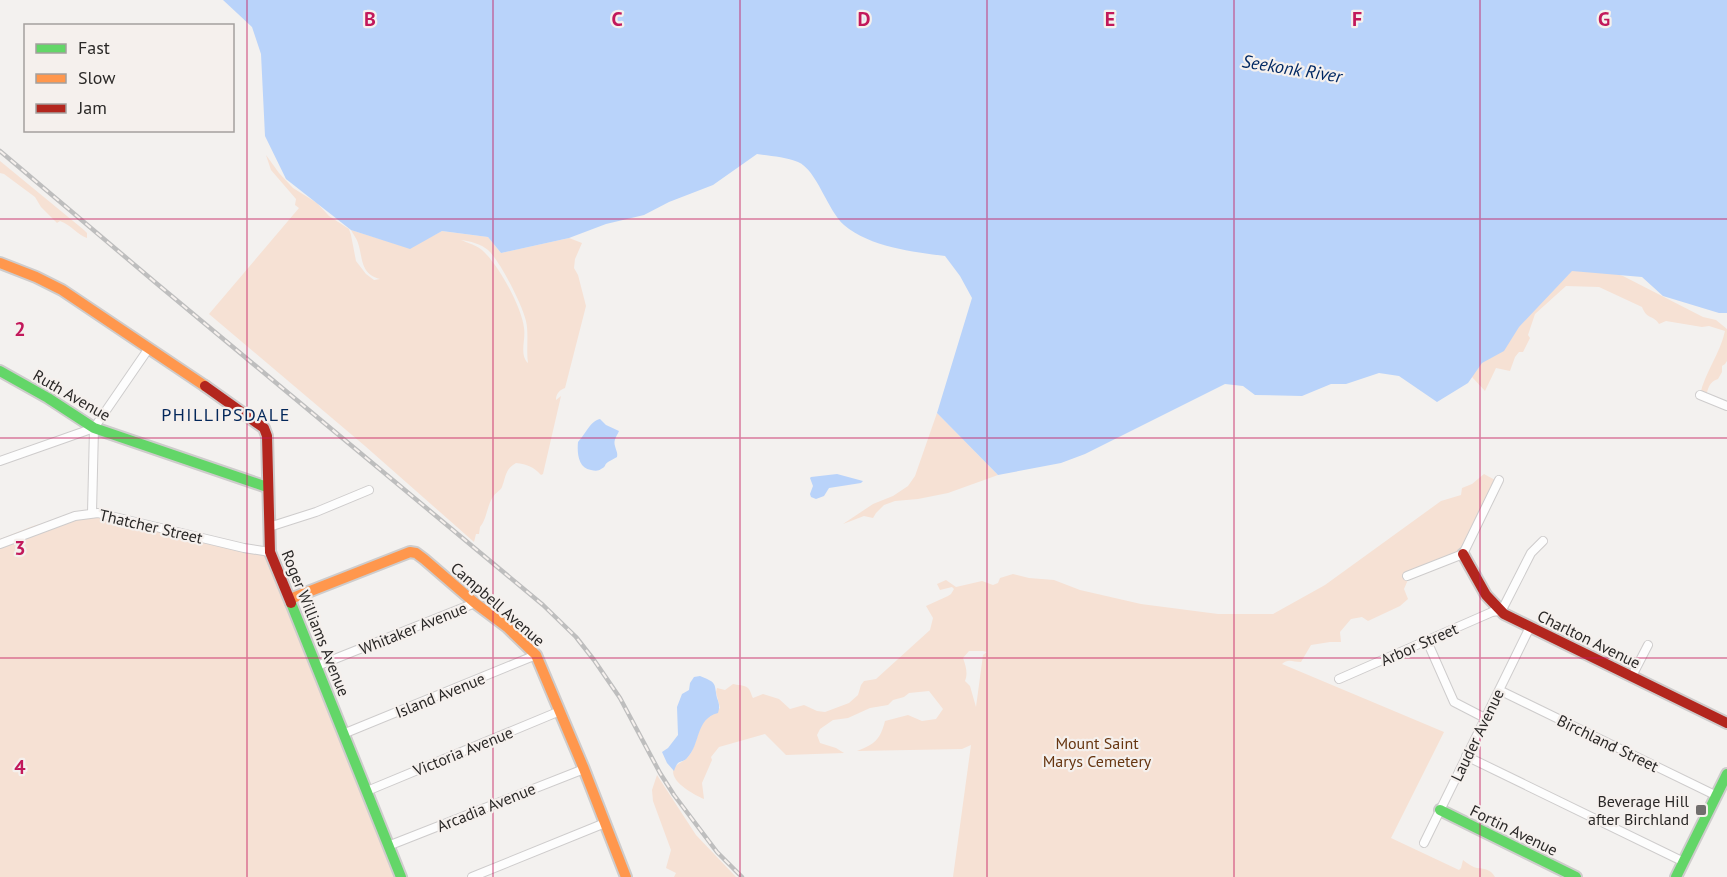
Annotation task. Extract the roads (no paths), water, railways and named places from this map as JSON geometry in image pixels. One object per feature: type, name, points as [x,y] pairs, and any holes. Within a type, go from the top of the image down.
[{"type":"street","name":"Roger Williams Avenue","points":[[0,263],[62,290],[264,428],[267,436],[270,552],[401,877]]},
{"type":"street","points":[[92,513],[94,428],[148,348]]},
{"type":"street","name":"Ruth Avenue","points":[[0,370],[5,378],[48,398],[94,428],[267,487]]},
{"type":"street","points":[[1700,395],[1727,406]]},
{"type":"street","points":[[0,461],[94,428]]},
{"type":"street","points":[[1407,576],[1463,554],[1499,480]]},
{"type":"street","points":[[269,528],[369,490]]},
{"type":"street","name":"Thatcher Street","points":[[0,544],[75,516],[106,513],[244,548],[270,552]]},
{"type":"street","points":[[1499,611],[1504,606],[1531,553],[1543,540]]},
{"type":"street","name":"Campbell Avenue","points":[[290,599],[410,552],[424,559],[507,627],[536,655],[626,877]]},
{"type":"street","name":"Charlton Avenue","points":[[1463,554],[1488,598],[1499,611],[1727,723]]},
{"type":"street","name":"Whitaker Avenue","points":[[317,666],[475,603]]},
{"type":"street","name":"Arbor Street","points":[[1339,679],[1492,612],[1499,611]]},
{"type":"street","name":"Lauder Avenue","points":[[1424,843],[1530,627]]},
{"type":"street","points":[[1427,641],[1454,702],[1485,718]]},
{"type":"street","points":[[1632,676],[1648,645]]},
{"type":"street","name":"Island Avenue","points":[[343,734],[536,655]]},
{"type":"street","name":"Birchland Street","points":[[1499,690],[1717,796]]},
{"type":"street","name":"Victoria Avenue","points":[[367,791],[560,711]]},
{"type":"street","points":[[1467,756],[1684,862]]},
{"type":"street","name":"Arcadia Avenue","points":[[388,846],[584,769]]},
{"type":"street","points":[[1676,877],[1727,774]]},
{"type":"street","name":"Fortin Avenue","points":[[1440,810],[1576,877]]},
{"type":"street","points":[[472,877],[605,823]]},
{"type":"water","name":"Seekonk River","points":[[223,0],[1727,0],[1727,313],[1719,313],[1663,296],[1642,277],[1572,271],[1519,327],[1504,351],[1482,363],[1468,383],[1437,402],[1399,376],[1379,373],[1346,384],[1331,384],[1302,396],[1255,395],[1243,386],[1225,384],[1085,454],[1061,463],[998,475],[937,413],[972,298],[960,276],[945,256],[892,247],[866,239],[844,225],[805,166],[783,158],[757,154],[713,185],[669,202],[644,215],[606,224],[569,238],[501,253],[488,237],[442,231],[410,249],[351,230],[286,179],[265,136],[261,54],[252,27]]},
{"type":"water","points":[[600,419],[606,425],[619,431],[614,442],[617,457],[603,468],[594,471],[587,469],[581,463],[578,455],[578,442],[590,425]]},
{"type":"water","points":[[837,474],[863,481],[829,488],[824,496],[816,499],[811,497],[813,486],[811,477]]},
{"type":"water","points":[[700,676],[714,684],[719,711],[705,721],[695,746],[686,759],[678,763],[674,771],[662,752],[678,735],[677,707],[682,694],[689,690],[694,677]]},
{"type":"railway","points":[[0,151],[543,605],[576,637],[620,698],[674,795],[717,852],[742,877]]},
{"type":"place","name":"Beverage Hill after Birchland","points":[[1701,810]]},
{"type":"district","name":"PHILLIPSDALE","points":[[226,415]]},
{"type":"park label","name":"Mount Saint Marys Cemetery","points":[[1097,752]]}]
